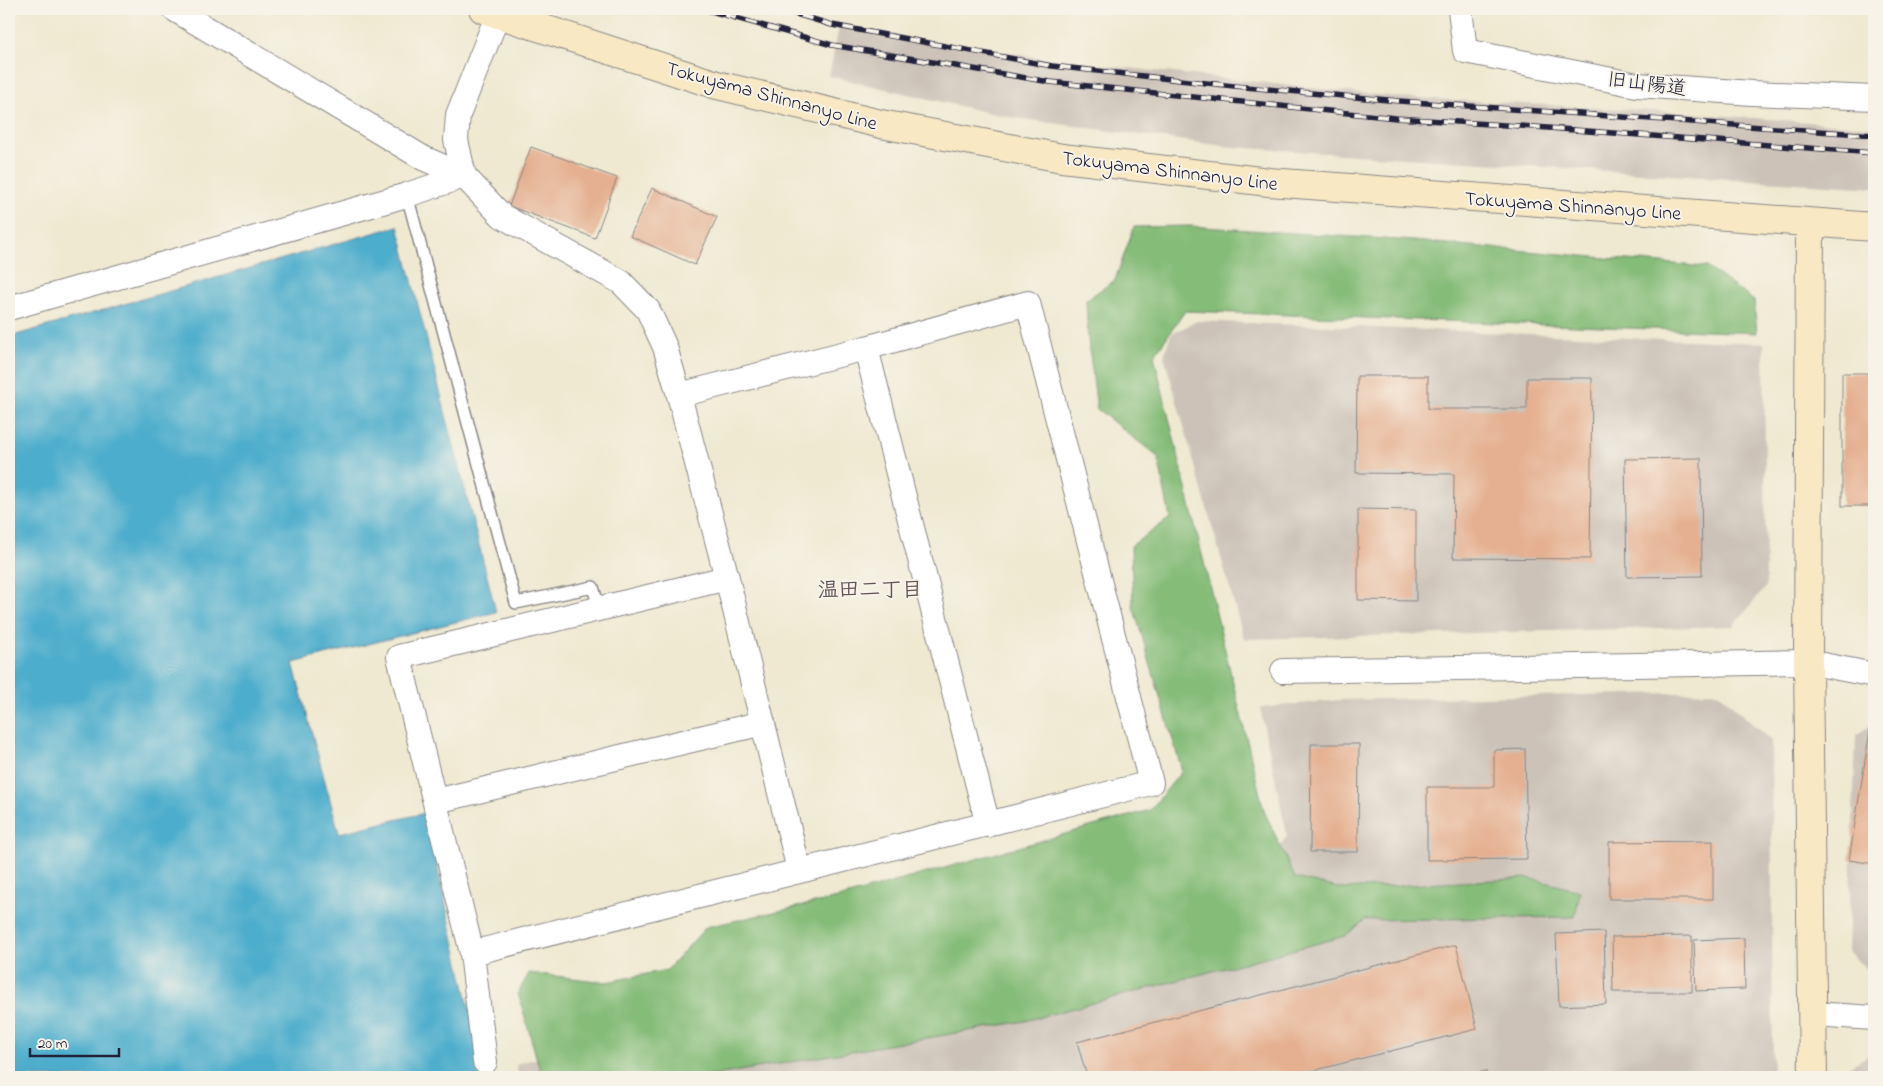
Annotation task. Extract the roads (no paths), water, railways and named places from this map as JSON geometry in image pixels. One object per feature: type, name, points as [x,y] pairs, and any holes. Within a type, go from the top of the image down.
[{"type":"main road","name":"Tokuyama Shinnanyo Line","points":[[491,11],[717,85],[881,124],[1062,158],[1270,182],[1874,227]]},
{"type":"main road","points":[[1810,223],[1808,662],[1813,1077]]},
{"type":"street","points":[[174,9],[423,158],[464,176],[502,216],[621,282],[648,310],[666,347],[727,578],[799,870]]},
{"type":"street","name":"旧山陽道","points":[[1460,9],[1465,52],[1637,85],[1752,93],[1874,98]]},
{"type":"street","points":[[464,176],[456,140],[458,115],[491,11]]},
{"type":"street","points":[[9,308],[408,195],[464,176]]},
{"type":"street","points":[[472,953],[1151,783],[1028,303],[866,348],[678,395]]},
{"type":"street","points":[[866,348],[988,824]]},
{"type":"street","points":[[485,1062],[472,953],[399,657],[727,578]]},
{"type":"street","points":[[1283,672],[1808,662],[1874,675]]},
{"type":"street","points":[[436,801],[763,723]]},
{"type":"street","points":[[1813,1014],[1874,1018]]},
{"type":"lane","points":[[408,195],[516,603],[593,587],[599,608]]},
{"type":"water","points":[[398,226],[496,612],[293,663],[339,833],[425,813],[485,1077],[9,1077],[9,337]]},
{"type":"railway","points":[[704,9],[832,45],[1050,82],[1396,118],[1874,153]]},
{"type":"railway","points":[[780,9],[832,25],[1052,66],[1234,86],[1399,101],[1874,135]]},
{"type":"district","name":"温田二丁目","points":[[870,589]]}]
